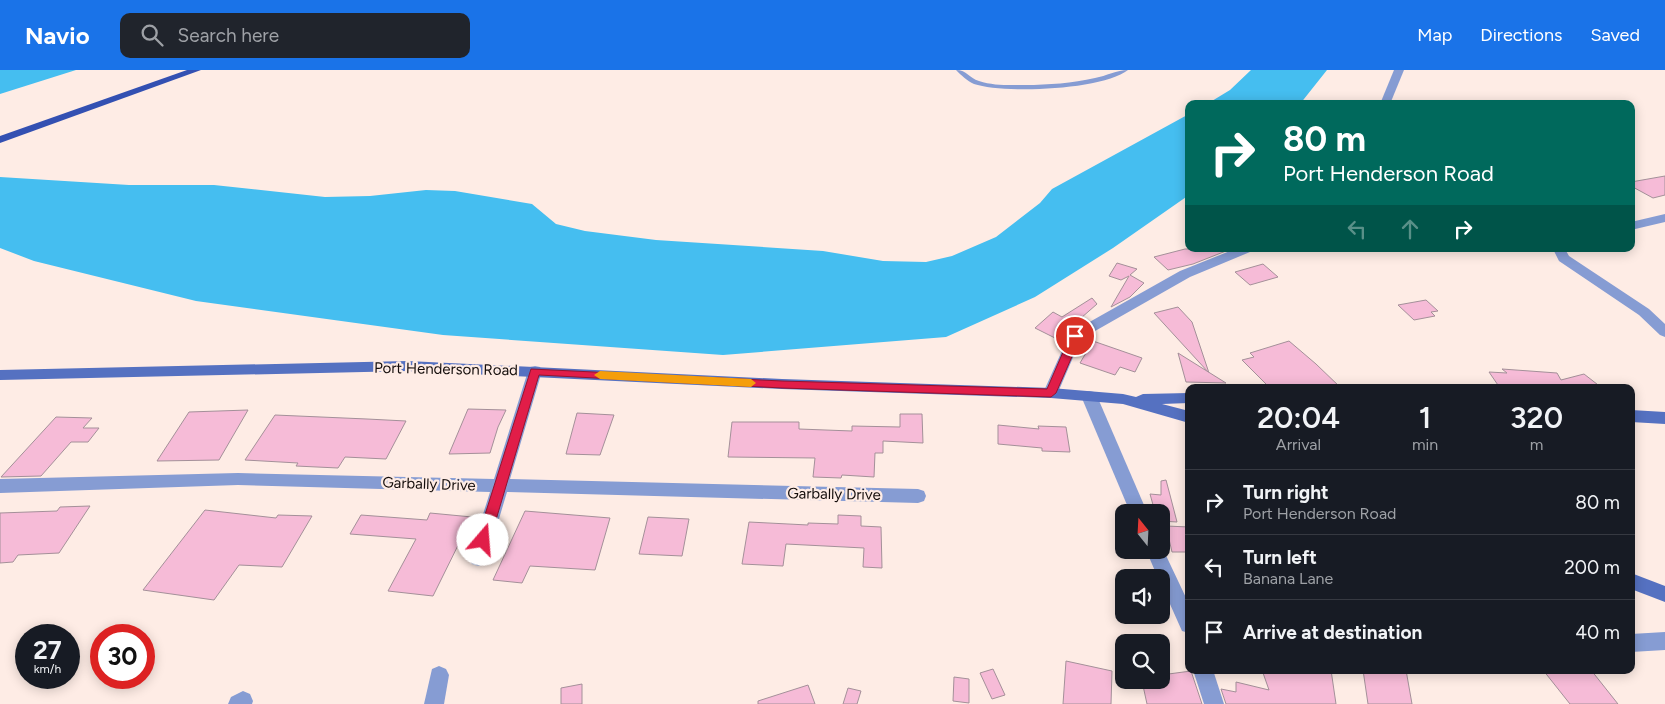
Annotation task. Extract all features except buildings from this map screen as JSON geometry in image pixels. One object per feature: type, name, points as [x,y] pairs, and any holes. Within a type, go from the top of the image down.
[{"type":"main road","points":[[1,140],[196,70]]},
{"type":"street","points":[[1387,100],[1399,70]]},
{"type":"street","points":[[1635,225],[1665,218]]},
{"type":"street","points":[[1051,393],[1075,336],[1185,274],[1238,252]]},
{"type":"street","points":[[1561,252],[1564,258],[1644,312],[1665,332]]},
{"type":"street","name":"Port Henderson Road","points":[[0,375],[408,366],[782,384],[1051,393],[1123,399],[1185,416]]},
{"type":"street","points":[[478,559],[535,371]]},
{"type":"street","points":[[1089,396],[1136,504]]},
{"type":"street","points":[[1123,399],[1185,398]]},
{"type":"street","points":[[1635,416],[1665,418]]},
{"type":"street","name":"Garbally Drive","points":[[0,486],[238,479],[918,496]]},
{"type":"street","points":[[1159,559],[1185,615]]},
{"type":"street","points":[[1635,583],[1665,594]]},
{"type":"street","points":[[1635,643],[1665,641]]},
{"type":"street","points":[[1204,674],[1214,704]]},
{"type":"street","points":[[434,704],[439,675]]},
{"type":"lane","points":[[960,70],[975,82],[1009,88],[1096,81],[1118,75],[1125,70]]},
{"type":"water","points":[[0,70],[76,70],[0,94]]},
{"type":"water","points":[[1251,70],[1327,70],[1303,100],[1214,100],[1230,90]]},
{"type":"water","points":[[1185,116],[1185,198],[1113,248],[1035,297],[946,337],[723,355],[443,335],[196,301],[34,261],[0,248],[0,177],[129,185],[214,185],[325,197],[370,196],[426,190],[455,191],[532,204],[556,224],[585,231],[656,240],[823,251],[883,261],[926,262],[952,256],[996,237],[1040,203],[1052,189]]},
{"type":"slow traffic","points":[[600,375],[751,383]]},
{"type":"route","points":[[483,540],[535,371],[782,384],[1051,393],[1075,336]]}]
